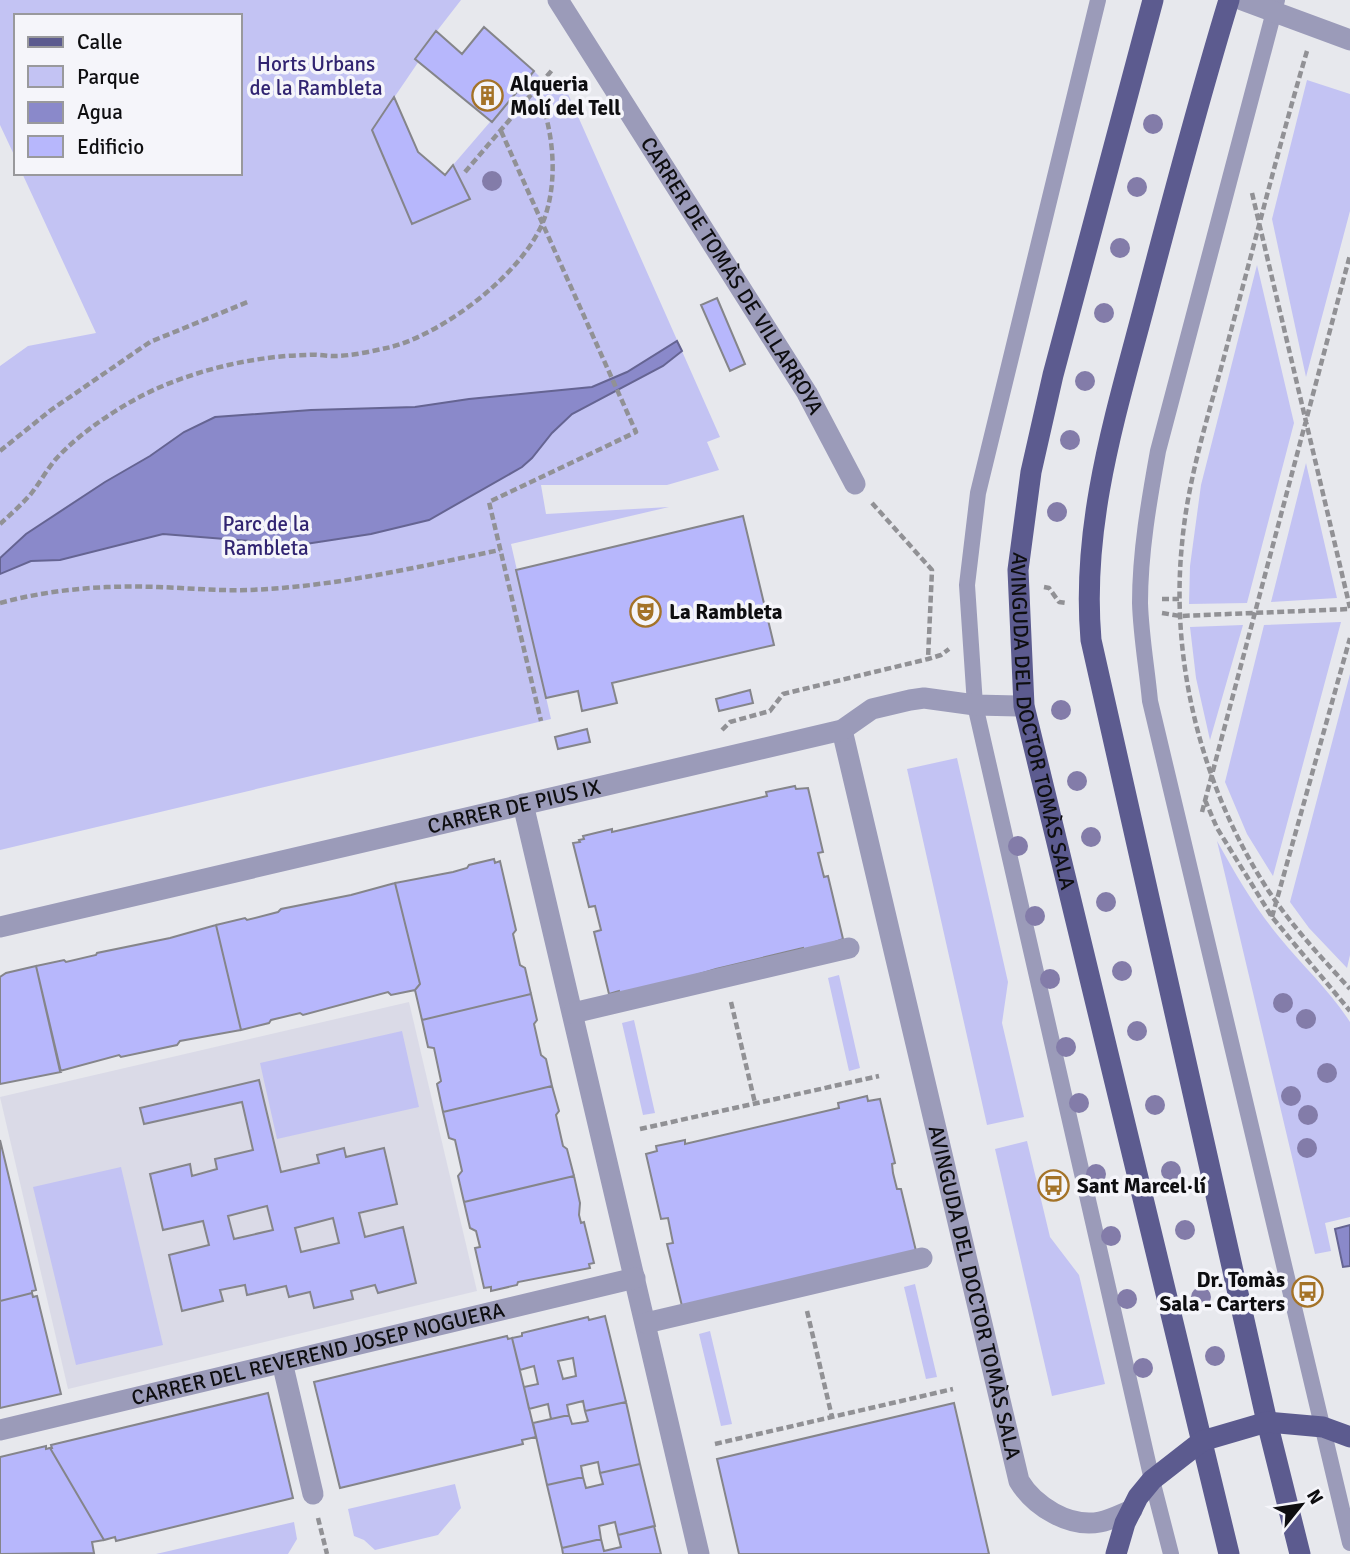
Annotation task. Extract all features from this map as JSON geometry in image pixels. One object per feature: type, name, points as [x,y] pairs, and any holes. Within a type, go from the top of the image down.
[{"type":"main road","name":"AVINGUDA DEL DOCTOR TOMÀS SALA","points":[[1153,0],[1053,375],[1031,472],[1018,570],[1024,706],[1229,1554]]},
{"type":"main road","points":[[1229,0],[1197,105],[1106,452],[1094,517],[1089,616],[1091,640],[1267,1423],[1300,1554]]},
{"type":"main road","points":[[1116,1554],[1125,1523],[1152,1480],[1202,1441],[1267,1423],[1323,1427],[1350,1437]]},
{"type":"street","name":"CARRER DE TOMÀS DE VILLARROYA","points":[[558,0],[807,393],[855,484]]},
{"type":"street","points":[[1242,0],[1276,6],[1350,40]]},
{"type":"street","name":"CARRER DE PIUS IX","points":[[0,927],[842,730],[872,709],[901,701],[924,698],[975,705],[1024,706]]},
{"type":"street","name":"AVINGUDA DEL DOCTOR TOMÀS SALA","points":[[842,730],[1019,1480],[1026,1493],[1037,1502],[1058,1515],[1080,1523],[1101,1522],[1132,1510]]},
{"type":"street","points":[[523,804],[699,1554]]},
{"type":"street","points":[[573,1013],[849,948]]},
{"type":"street","points":[[646,1323],[922,1258]]},
{"type":"street","name":"CARRER DEL REVEREND JOSEP NOGUERA","points":[[0,1430],[635,1278]]},
{"type":"street","points":[[282,1362],[313,1494]]},
{"type":"lane","points":[[1098,0],[978,494],[967,586],[975,705],[1171,1554]]},
{"type":"lane","points":[[1276,6],[1158,451],[1143,550],[1141,614],[1150,701],[1350,1543]]},
{"type":"path","points":[[1306,55],[1194,474],[1182,543],[1180,617],[1186,676],[1193,710],[1221,800],[1251,862],[1277,902],[1299,932],[1350,989]]},
{"type":"path","points":[[465,172],[553,69]]},
{"type":"path","points":[[0,524],[29,496],[56,459],[104,419],[140,397],[192,376],[227,366],[278,357],[355,353],[393,346],[438,327],[484,295],[511,270],[542,223],[551,191],[549,128],[536,88]]},
{"type":"path","points":[[501,131],[636,432],[489,502],[541,722]]},
{"type":"path","points":[[1162,613],[1180,617],[1350,609],[1251,188]]},
{"type":"path","points":[[1199,820],[1350,255]]},
{"type":"path","points":[[0,451],[51,410],[150,342],[250,301]]},
{"type":"path","points":[[719,734],[730,722],[770,711],[783,694],[929,659],[932,570],[855,484]]},
{"type":"path","points":[[0,603],[28,595],[81,588],[249,590],[307,585],[369,577],[500,550]]},
{"type":"path","points":[[1045,587],[1062,604]]},
{"type":"path","points":[[1272,917],[1350,638]]},
{"type":"path","points":[[1205,800],[1217,828],[1272,917],[1349,1009]]},
{"type":"path","points":[[726,977],[755,1103]]},
{"type":"path","points":[[1349,1009],[1350,998]]},
{"type":"path","points":[[640,1129],[879,1076]]},
{"type":"path","points":[[801,1286],[832,1417]]},
{"type":"path","points":[[715,1444],[953,1389]]},
{"type":"path","points":[[313,1494],[327,1554]]},
{"type":"shaded area","points":[[409,1002],[477,1291],[68,1389],[0,1097]]},
{"type":"green space","name":"Parc de la Rambleta","points":[[0,0],[461,0],[416,58],[419,61],[372,130],[413,224],[469,199],[453,165],[534,71],[551,88],[561,78],[720,437],[707,442],[719,470],[667,485],[541,485],[546,514],[669,507],[511,544],[551,719],[0,850],[0,366],[28,346],[96,333],[23,175],[242,175],[242,14],[14,14],[14,155],[0,125]]},
{"type":"green space","points":[[1307,80],[1350,94],[1350,211],[1306,377],[1272,219]]},
{"type":"green space","points":[[1257,265],[1294,423],[1247,603],[1189,604],[1190,566],[1201,485]]},
{"type":"green space","points":[[1306,463],[1337,598],[1271,602]]},
{"type":"green space","points":[[1341,622],[1273,876],[1247,834],[1225,782],[1264,625]]},
{"type":"green space","points":[[1243,625],[1210,740],[1196,678],[1190,627]]},
{"type":"green space","points":[[1350,674],[1350,955],[1347,968],[1309,928],[1290,902]]},
{"type":"green space","points":[[957,758],[1008,982],[1002,1023],[1024,1117],[987,1125],[907,769]]},
{"type":"green space","points":[[1217,841],[1262,915],[1350,1022],[1350,1217],[1325,1223],[1331,1251],[1315,1254]]},
{"type":"green space","points":[[839,975],[860,1068],[849,1071],[828,978]]},
{"type":"green space","points":[[634,1020],[655,1113],[643,1115],[622,1023]]},
{"type":"green space","points":[[402,1031],[419,1107],[277,1139],[260,1063]]},
{"type":"green space","points":[[1027,1141],[1050,1237],[1079,1275],[1105,1384],[1052,1396],[995,1149]]},
{"type":"green space","points":[[121,1167],[163,1345],[76,1365],[33,1187]]},
{"type":"green space","points":[[915,1284],[937,1377],[926,1379],[904,1287]]},
{"type":"green space","points":[[710,1331],[732,1424],[721,1426],[699,1334]]},
{"type":"green space","points":[[455,1484],[461,1508],[438,1535],[375,1550],[364,1540],[354,1536],[348,1509]]},
{"type":"green space","points":[[294,1522],[297,1539],[288,1554],[156,1554]]},
{"type":"water","points":[[677,341],[682,351],[663,366],[572,414],[522,467],[429,520],[371,534],[299,545],[163,534],[60,560],[31,561],[0,574],[0,558],[26,534],[184,432],[215,417],[311,410],[415,407],[592,387],[627,372]]},
{"type":"water","points":[[1350,1225],[1350,1266],[1343,1267],[1335,1229]]},
{"type":"building","name":"Alqueria Molí del Tell","points":[[484,27],[534,71],[492,122],[415,59],[436,31],[462,54]]},
{"type":"building","points":[[394,97],[418,152],[445,175],[453,165],[470,199],[412,224],[372,130]]},
{"type":"building","points":[[717,298],[745,364],[730,371],[701,305]]},
{"type":"building","name":"La Rambleta","points":[[743,516],[774,645],[612,683],[617,703],[582,711],[578,691],[546,698],[516,570]]},
{"type":"building","points":[[750,690],[753,703],[719,711],[716,699]]},
{"type":"building","points":[[587,729],[590,742],[558,749],[555,737]]},
{"type":"building","points":[[795,786],[796,789],[808,788],[823,852],[818,853],[824,877],[828,876],[843,939],[804,954],[803,948],[716,969],[621,998],[619,991],[609,994],[594,932],[601,930],[595,906],[589,907],[573,843],[580,842],[579,840],[584,839],[583,836],[612,829],[612,832],[767,796],[766,792]]},
{"type":"building","points":[[494,859],[495,863],[500,861],[516,930],[513,934],[520,965],[525,968],[531,994],[422,1020],[415,990],[420,984],[395,883],[453,872]]},
{"type":"building","points":[[395,883],[420,984],[415,990],[391,995],[388,992],[303,1015],[300,1013],[271,1020],[269,1023],[241,1030],[216,925],[245,918],[247,920],[281,909]]},
{"type":"building","points":[[216,925],[241,1030],[180,1041],[177,1045],[121,1057],[119,1055],[60,1071],[36,966],[64,960],[66,962]]},
{"type":"building","points":[[36,966],[61,1072],[0,1084],[0,977]]},
{"type":"building","points":[[531,994],[541,1055],[546,1059],[552,1086],[443,1112],[437,1084],[441,1081],[434,1048],[428,1047],[422,1020]]},
{"type":"building","points":[[259,1080],[281,1172],[319,1163],[317,1155],[344,1148],[346,1157],[384,1148],[397,1204],[359,1213],[365,1237],[403,1227],[416,1283],[378,1293],[375,1285],[351,1291],[353,1299],[314,1308],[310,1292],[289,1297],[286,1286],[247,1295],[245,1285],[220,1290],[223,1301],[182,1311],[169,1255],[209,1245],[203,1221],[163,1230],[150,1174],[190,1164],[192,1176],[217,1169],[215,1159],[253,1150],[242,1102],[144,1124],[140,1108]],"holes":[[[267,1206],[273,1230],[234,1239],[228,1216]],[[333,1218],[339,1243],[301,1252],[295,1228]]]},
{"type":"building","points":[[552,1086],[559,1111],[556,1115],[563,1146],[567,1149],[574,1176],[464,1202],[458,1176],[462,1171],[455,1140],[449,1138],[443,1112]]},
{"type":"building","points":[[867,1096],[868,1101],[880,1099],[895,1163],[892,1164],[893,1173],[897,1189],[901,1189],[916,1251],[682,1306],[667,1244],[673,1243],[668,1218],[661,1219],[646,1154],[657,1151],[656,1146],[685,1140],[685,1144],[839,1108],[838,1103]]},
{"type":"building","points":[[0,1140],[36,1290],[0,1301]]},
{"type":"building","points":[[574,1176],[580,1203],[579,1215],[581,1223],[584,1222],[594,1263],[589,1264],[590,1268],[518,1282],[517,1285],[491,1291],[491,1287],[484,1288],[475,1248],[480,1247],[476,1231],[470,1228],[464,1202]]},
{"type":"building","points":[[32,1293],[33,1297],[37,1296],[61,1394],[0,1408],[0,1301]]},
{"type":"building","points":[[605,1316],[626,1402],[585,1411],[583,1401],[567,1405],[569,1415],[551,1419],[548,1404],[529,1409],[524,1387],[538,1384],[534,1366],[520,1370],[512,1338],[522,1336],[522,1333],[588,1317],[589,1320]],"holes":[[[573,1358],[576,1376],[563,1379],[558,1361]]]},
{"type":"building","points":[[507,1336],[508,1339],[512,1338],[536,1437],[522,1440],[523,1444],[340,1488],[314,1382]]},
{"type":"building","points":[[268,1393],[293,1498],[116,1541],[115,1537],[104,1540],[50,1448],[51,1445]]},
{"type":"building","points":[[626,1402],[640,1464],[600,1473],[598,1462],[581,1466],[583,1477],[547,1485],[533,1423],[569,1415],[572,1424],[585,1422],[588,1421],[585,1411]]},
{"type":"building","points":[[954,1403],[989,1554],[739,1554],[717,1459]]},
{"type":"building","points":[[46,1446],[46,1449],[50,1448],[104,1540],[92,1542],[94,1553],[0,1554],[0,1457]]},
{"type":"building","points":[[640,1464],[655,1526],[618,1535],[615,1522],[599,1526],[601,1539],[562,1548],[547,1485],[583,1477],[586,1488],[603,1484],[600,1473]]},
{"type":"building","points":[[654,1526],[661,1554],[563,1554],[562,1548],[601,1539],[604,1551],[621,1547],[618,1535]]},
{"type":"place","name":"Alqueria Molí del Tell","points":[[487,96]]},
{"type":"place","name":"La Rambleta","points":[[646,612]]},
{"type":"place","name":"Sant Marcel·lí","points":[[1054,1186]]},
{"type":"place","name":"Dr. Tomàs Sala - Carters","points":[[1308,1292]]},
{"type":"park label","name":"Horts Urbans de la Rambleta","points":[[316,76]]}]
